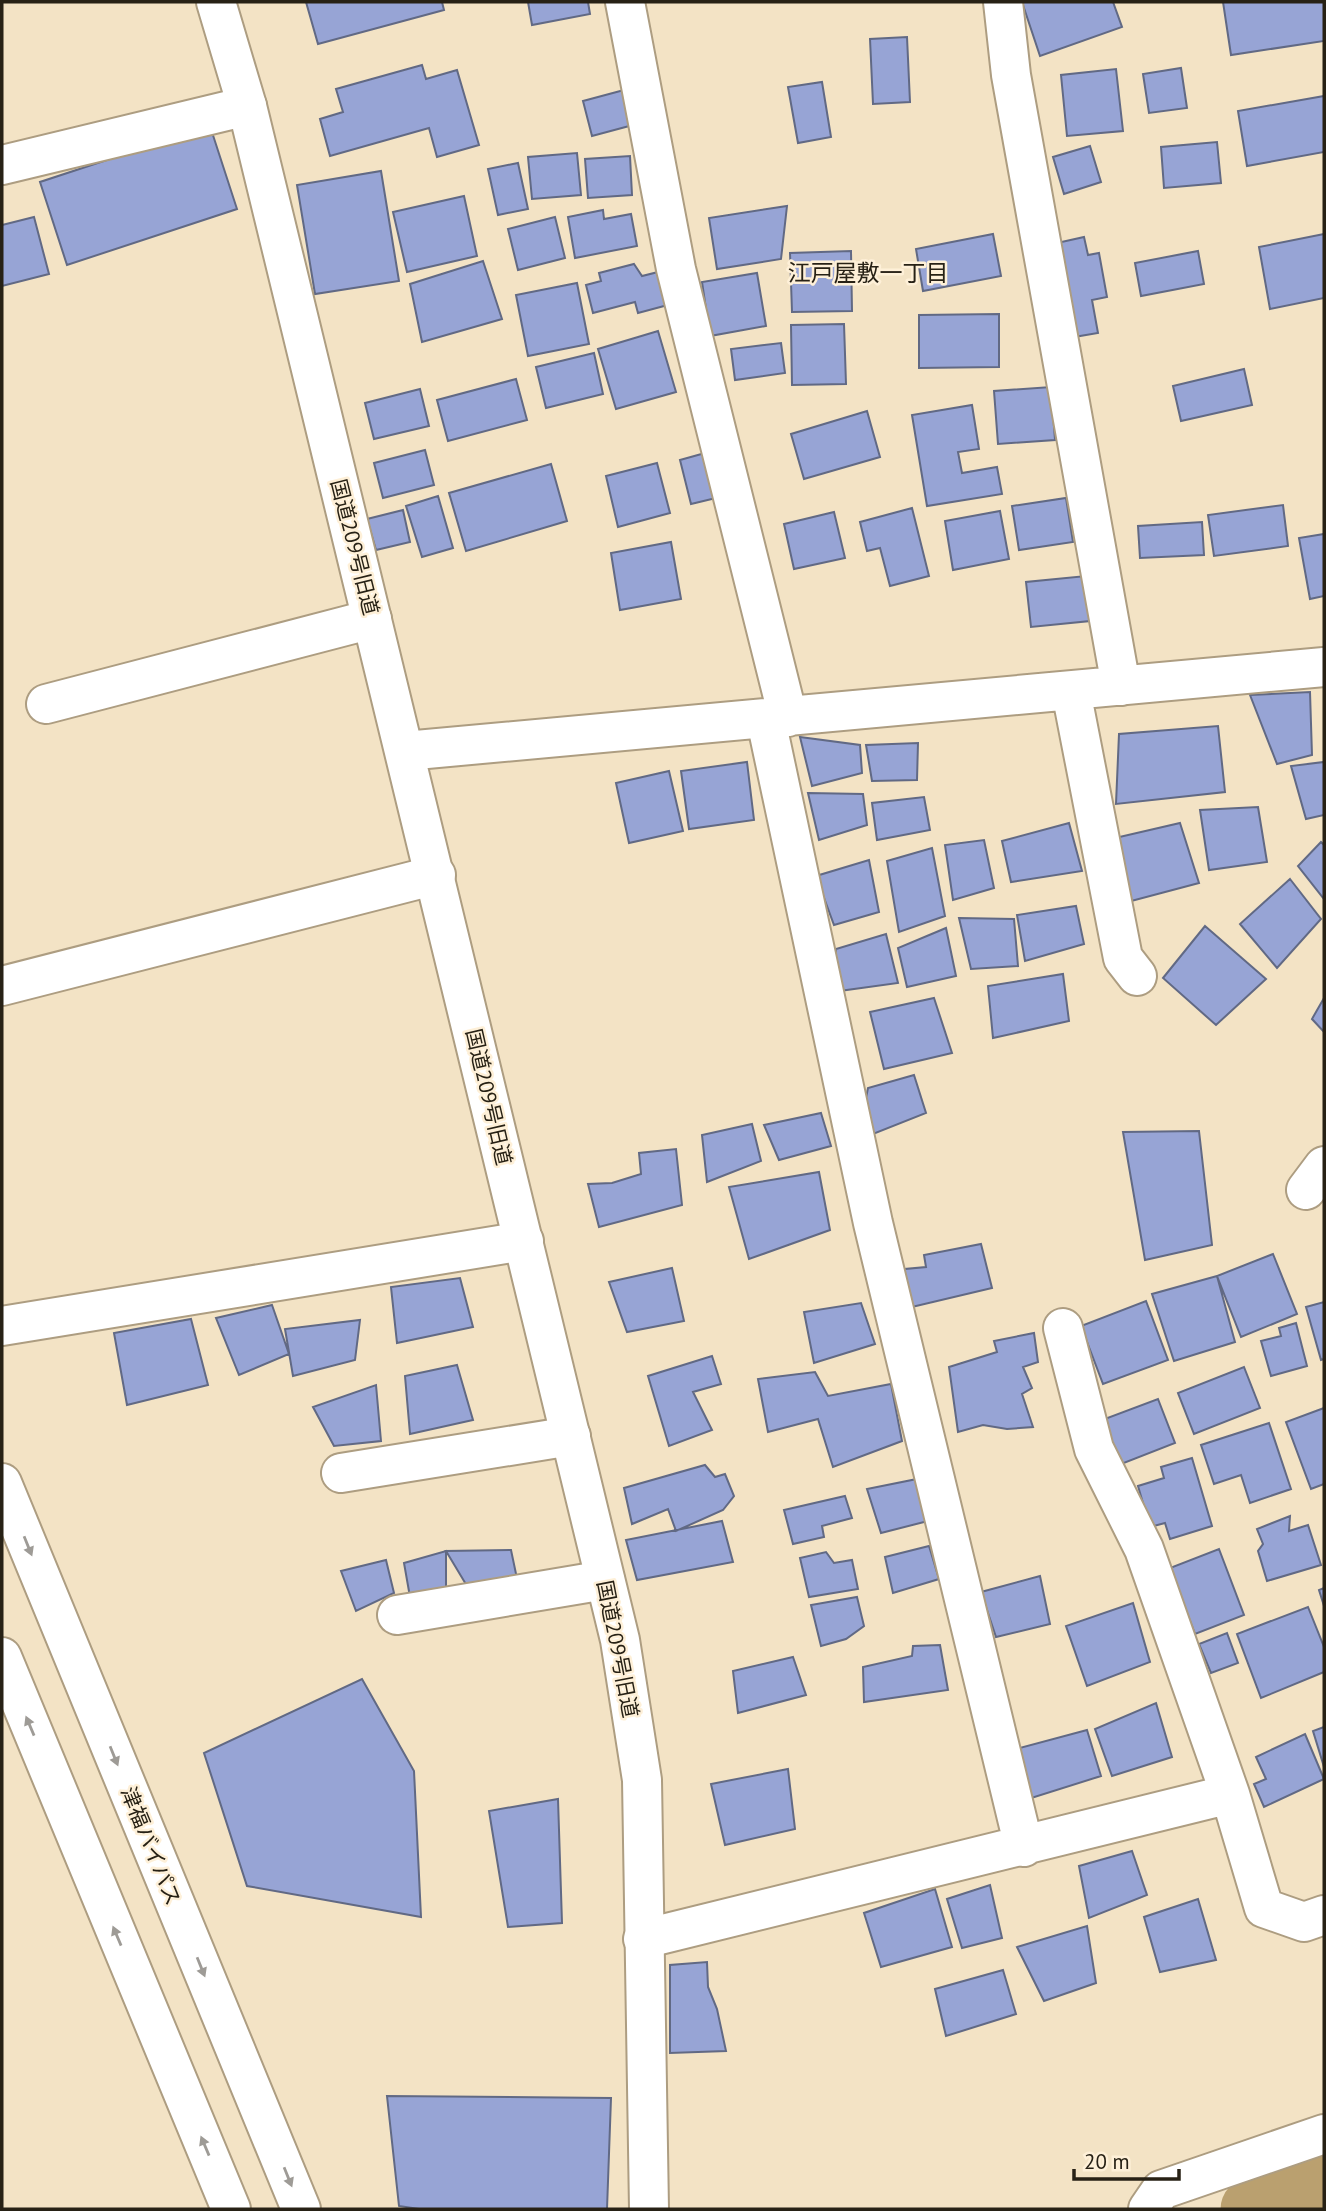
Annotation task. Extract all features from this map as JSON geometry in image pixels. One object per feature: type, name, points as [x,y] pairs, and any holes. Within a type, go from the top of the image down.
[{"type":"main road","name":"国道209号旧道","points":[[216,2],[247,106],[620,1640],[642,1780],[649,2209]]},
{"type":"main road","points":[[625,2],[676,269],[777,719],[873,1223],[1024,1847]]},
{"type":"main road","points":[[1003,2],[1011,75],[1121,686]]},
{"type":"main road","points":[[2,165],[247,106]]},
{"type":"main road","points":[[46,704],[372,619]]},
{"type":"main road","points":[[405,751],[1324,667]]},
{"type":"main road","points":[[1072,691],[1123,958],[1137,976]]},
{"type":"main road","points":[[2,986],[436,875]]},
{"type":"main road","points":[[2,1326],[523,1241]]},
{"type":"main road","points":[[1063,1328],[1094,1449],[1144,1549],[1230,1794],[1264,1908],[1304,1922],[1324,1915]]},
{"type":"main road","points":[[341,1473],[571,1436]]},
{"type":"main road","name":"津福バイパス","points":[[2,1483],[301,2209]]},
{"type":"main road","points":[[397,1615],[605,1580]]},
{"type":"main road","points":[[2,1657],[231,2209]]},
{"type":"main road","points":[[643,1939],[1230,1794]]},
{"type":"main road","points":[[1148,2209],[1161,2190],[1324,2133]]},
{"type":"building","points":[[306,2],[442,2],[444,10],[318,44]]},
{"type":"building","points":[[528,2],[588,2],[590,14],[532,25]]},
{"type":"building","points":[[1022,2],[1113,2],[1122,27],[1040,56]]},
{"type":"building","points":[[1223,2],[1324,2],[1324,41],[1231,55]]},
{"type":"building","points":[[907,37],[910,102],[873,104],[870,39]]},
{"type":"building","points":[[422,65],[426,79],[457,70],[479,145],[437,157],[429,128],[330,156],[320,119],[343,112],[336,89]]},
{"type":"building","points":[[1181,68],[1187,108],[1149,113],[1143,74]]},
{"type":"building","points":[[1116,69],[1123,131],[1067,136],[1061,75]]},
{"type":"building","points":[[822,82],[831,137],[798,143],[788,87]]},
{"type":"building","points":[[624,90],[633,125],[592,136],[583,101]]},
{"type":"building","points":[[1324,96],[1324,152],[1247,166],[1238,111]]},
{"type":"building","points":[[210,126],[237,209],[67,265],[40,182]]},
{"type":"building","points":[[1217,142],[1221,183],[1164,188],[1161,147]]},
{"type":"building","points":[[1090,146],[1101,182],[1064,194],[1053,157]]},
{"type":"building","points":[[577,153],[581,195],[532,199],[528,157]]},
{"type":"building","points":[[630,156],[632,195],[588,198],[585,159]]},
{"type":"building","points":[[518,163],[528,209],[498,215],[488,169]]},
{"type":"building","points":[[381,171],[399,281],[315,294],[297,185]]},
{"type":"building","points":[[464,196],[477,256],[407,272],[393,212]]},
{"type":"building","points":[[787,206],[781,259],[717,269],[709,218]]},
{"type":"building","points":[[603,210],[604,219],[631,214],[637,246],[575,258],[568,217]]},
{"type":"building","points":[[34,217],[49,274],[2,286],[2,225]]},
{"type":"building","points":[[555,217],[565,258],[518,270],[508,229]]},
{"type":"building","points":[[993,234],[1001,276],[923,291],[916,249]]},
{"type":"building","points":[[1324,234],[1324,298],[1270,309],[1259,247]]},
{"type":"building","points":[[1084,237],[1088,255],[1099,253],[1107,297],[1092,300],[1098,333],[1074,337],[1057,243]]},
{"type":"building","points":[[851,251],[852,311],[792,312],[790,253]]},
{"type":"building","points":[[1198,251],[1204,284],[1141,296],[1135,263]]},
{"type":"building","points":[[483,261],[502,319],[422,342],[410,284]]},
{"type":"building","points":[[634,264],[642,276],[670,269],[679,302],[638,313],[635,302],[593,313],[586,285],[601,281],[599,273]]},
{"type":"building","points":[[757,273],[766,326],[710,336],[702,282]]},
{"type":"building","points":[[577,283],[589,344],[528,356],[516,295]]},
{"type":"building","points":[[999,314],[999,367],[919,368],[919,315]]},
{"type":"building","points":[[844,324],[846,384],[792,385],[791,325]]},
{"type":"building","points":[[658,331],[676,392],[616,409],[598,349]]},
{"type":"building","points":[[781,343],[785,373],[735,380],[731,349]]},
{"type":"building","points":[[594,353],[603,394],[546,408],[536,367]]},
{"type":"building","points":[[1244,369],[1252,405],[1181,421],[1173,386]]},
{"type":"building","points":[[516,379],[527,420],[448,441],[437,400]]},
{"type":"building","points":[[1051,387],[1055,440],[998,444],[994,391]]},
{"type":"building","points":[[420,389],[429,426],[374,439],[365,403]]},
{"type":"building","points":[[972,405],[979,449],[958,452],[962,473],[997,467],[1002,494],[927,506],[912,415]]},
{"type":"building","points":[[867,411],[880,457],[804,479],[791,434]]},
{"type":"building","points":[[425,450],[434,485],[383,498],[374,463]]},
{"type":"building","points":[[705,453],[716,498],[691,504],[680,460]]},
{"type":"building","points":[[657,463],[670,513],[618,527],[606,476]]},
{"type":"building","points":[[551,464],[567,521],[466,551],[449,493]]},
{"type":"building","points":[[438,496],[453,548],[422,557],[406,506]]},
{"type":"building","points":[[1066,498],[1073,542],[1019,550],[1012,506]]},
{"type":"building","points":[[1283,505],[1288,546],[1214,556],[1208,515]]},
{"type":"building","points":[[912,508],[929,576],[890,586],[880,548],[867,551],[860,522]]},
{"type":"building","points":[[403,510],[410,542],[376,550],[367,519]]},
{"type":"building","points":[[1000,511],[1009,559],[953,570],[945,521]]},
{"type":"building","points":[[834,512],[845,558],[794,569],[784,524]]},
{"type":"building","points":[[1202,522],[1204,555],[1140,558],[1138,526]]},
{"type":"building","points":[[1324,534],[1324,596],[1310,599],[1299,538]]},
{"type":"building","points":[[671,542],[681,599],[620,610],[611,553]]},
{"type":"building","points":[[1086,576],[1090,621],[1031,627],[1026,582]]},
{"type":"building","points":[[1310,692],[1312,755],[1277,764],[1250,695]]},
{"type":"building","points":[[1218,726],[1225,792],[1116,804],[1119,734]]},
{"type":"building","points":[[800,737],[860,745],[862,773],[812,786]]},
{"type":"building","points":[[918,743],[917,780],[872,781],[866,745]]},
{"type":"building","points":[[747,762],[754,820],[689,829],[681,771]]},
{"type":"building","points":[[1324,762],[1324,815],[1306,819],[1291,766]]},
{"type":"building","points":[[669,771],[683,831],[629,843],[616,783]]},
{"type":"building","points":[[808,793],[863,794],[867,825],[819,840]]},
{"type":"building","points":[[924,797],[930,830],[877,840],[872,803]]},
{"type":"building","points":[[1258,807],[1267,862],[1209,870],[1200,810]]},
{"type":"building","points":[[1069,823],[1082,871],[1011,882],[1002,841]]},
{"type":"building","points":[[1180,823],[1199,883],[1120,904],[1115,838]]},
{"type":"building","points":[[984,840],[994,888],[953,900],[945,845]]},
{"type":"building","points":[[1321,842],[1324,845],[1324,899],[1298,866]]},
{"type":"building","points":[[932,848],[945,916],[899,932],[887,861]]},
{"type":"building","points":[[869,860],[879,912],[834,925],[816,876]]},
{"type":"building","points":[[1290,879],[1321,919],[1277,968],[1240,924]]},
{"type":"building","points":[[1076,906],[1084,944],[1025,961],[1017,915]]},
{"type":"building","points":[[959,918],[1014,919],[1018,966],[971,969]]},
{"type":"building","points":[[1205,926],[1266,979],[1216,1025],[1163,978]]},
{"type":"building","points":[[946,928],[956,976],[907,987],[898,948]]},
{"type":"building","points":[[886,934],[898,983],[832,992],[836,949]]},
{"type":"building","points":[[1063,974],[1069,1021],[993,1038],[988,986]]},
{"type":"building","points":[[934,998],[952,1053],[884,1069],[870,1012]]},
{"type":"building","points":[[1324,998],[1324,1032],[1312,1019]]},
{"type":"building","points":[[914,1075],[926,1113],[873,1134],[864,1108],[868,1088]]},
{"type":"building","points":[[821,1113],[831,1146],[779,1160],[764,1125]]},
{"type":"building","points":[[752,1124],[761,1161],[707,1182],[702,1135]]},
{"type":"building","points":[[1199,1131],[1212,1245],[1145,1260],[1123,1132]]},
{"type":"building","points":[[676,1149],[682,1205],[599,1227],[588,1184],[612,1183],[641,1174],[639,1153]]},
{"type":"building","points":[[819,1172],[830,1230],[749,1259],[729,1187]]},
{"type":"building","points":[[981,1244],[992,1288],[895,1311],[894,1270],[926,1267],[924,1255]]},
{"type":"building","points":[[1273,1254],[1297,1314],[1241,1337],[1217,1276]]},
{"type":"building","points":[[672,1268],[684,1321],[627,1332],[609,1282]]},
{"type":"building","points":[[1217,1276],[1235,1342],[1174,1361],[1152,1294]]},
{"type":"building","points":[[460,1278],[473,1327],[397,1343],[391,1287]]},
{"type":"building","points":[[1146,1301],[1168,1360],[1103,1384],[1081,1326]]},
{"type":"building","points":[[1324,1302],[1324,1359],[1321,1360],[1306,1307]]},
{"type":"building","points":[[861,1303],[875,1344],[814,1363],[804,1312]]},
{"type":"building","points":[[272,1305],[289,1354],[239,1375],[216,1318]]},
{"type":"building","points":[[191,1319],[208,1385],[127,1405],[114,1333]]},
{"type":"building","points":[[360,1320],[355,1360],[293,1376],[285,1329]]},
{"type":"building","points":[[1296,1323],[1307,1366],[1271,1376],[1261,1341],[1281,1336],[1279,1328]]},
{"type":"building","points":[[1034,1333],[1038,1362],[1023,1367],[1032,1388],[1022,1394],[1033,1427],[1007,1429],[983,1425],[958,1432],[949,1367],[997,1352],[994,1341]]},
{"type":"building","points":[[712,1356],[721,1384],[693,1392],[712,1430],[669,1446],[648,1376]]},
{"type":"building","points":[[457,1365],[473,1420],[410,1434],[405,1376]]},
{"type":"building","points":[[1244,1367],[1260,1408],[1194,1434],[1178,1393]]},
{"type":"building","points":[[815,1372],[828,1396],[891,1384],[902,1441],[833,1467],[818,1419],[768,1432],[758,1379]]},
{"type":"building","points":[[376,1385],[381,1441],[334,1446],[313,1407]]},
{"type":"building","points":[[1158,1399],[1175,1443],[1111,1468],[1094,1423]]},
{"type":"building","points":[[1324,1408],[1324,1484],[1311,1489],[1286,1422]]},
{"type":"building","points":[[1269,1423],[1291,1489],[1250,1503],[1241,1475],[1214,1484],[1201,1445]]},
{"type":"building","points":[[1192,1458],[1212,1526],[1170,1539],[1165,1523],[1150,1527],[1138,1486],[1164,1478],[1161,1467]]},
{"type":"building","points":[[705,1465],[715,1477],[725,1474],[734,1496],[723,1510],[676,1531],[668,1509],[632,1524],[624,1488]]},
{"type":"building","points":[[917,1479],[928,1521],[881,1533],[867,1489]]},
{"type":"building","points":[[845,1496],[852,1518],[822,1526],[824,1537],[793,1544],[784,1510]]},
{"type":"building","points":[[1290,1516],[1289,1531],[1308,1525],[1321,1565],[1267,1581],[1258,1551],[1263,1544],[1257,1529]]},
{"type":"building","points":[[722,1521],[733,1562],[637,1580],[626,1540]]},
{"type":"building","points":[[929,1546],[939,1579],[893,1593],[885,1557]]},
{"type":"building","points":[[1219,1549],[1244,1615],[1195,1634],[1170,1568]]},
{"type":"building","points":[[511,1550],[519,1588],[470,1591],[446,1551]]},
{"type":"building","points":[[446,1551],[446,1591],[410,1597],[404,1563]]},
{"type":"building","points":[[826,1552],[834,1563],[852,1560],[858,1589],[809,1597],[800,1558]]},
{"type":"building","points":[[386,1560],[394,1593],[356,1611],[341,1571]]},
{"type":"building","points":[[1040,1576],[1050,1624],[996,1637],[981,1592]]},
{"type":"building","points":[[1324,1588],[1324,1606],[1319,1590]]},
{"type":"building","points":[[857,1597],[864,1626],[846,1639],[821,1646],[811,1605]]},
{"type":"building","points":[[1133,1603],[1150,1662],[1087,1686],[1066,1626]]},
{"type":"building","points":[[1308,1607],[1324,1647],[1324,1672],[1261,1698],[1237,1634]]},
{"type":"building","points":[[1227,1633],[1238,1663],[1211,1673],[1199,1644]]},
{"type":"building","points":[[940,1645],[948,1690],[864,1702],[863,1667],[912,1656],[913,1646]]},
{"type":"building","points":[[793,1657],[806,1695],[738,1713],[733,1671]]},
{"type":"building","points":[[362,1679],[414,1771],[421,1917],[247,1886],[204,1753]]},
{"type":"building","points":[[1156,1703],[1172,1757],[1112,1776],[1095,1729]]},
{"type":"building","points":[[1324,1727],[1324,1767],[1313,1731]]},
{"type":"building","points":[[1087,1730],[1101,1776],[1025,1800],[1012,1750]]},
{"type":"building","points":[[1305,1734],[1324,1779],[1264,1807],[1254,1784],[1266,1779],[1256,1757]]},
{"type":"building","points":[[788,1769],[795,1829],[725,1845],[711,1784]]},
{"type":"building","points":[[558,1799],[562,1923],[508,1927],[489,1811]]},
{"type":"building","points":[[1132,1851],[1147,1895],[1089,1918],[1079,1866]]},
{"type":"building","points":[[990,1885],[1002,1938],[962,1948],[947,1899]]},
{"type":"building","points":[[935,1889],[952,1947],[881,1967],[864,1913]]},
{"type":"building","points":[[1198,1899],[1216,1960],[1160,1972],[1144,1917]]},
{"type":"building","points":[[1087,1926],[1096,1983],[1044,2001],[1017,1947]]},
{"type":"building","points":[[707,1962],[708,1987],[717,2009],[726,2051],[670,2053],[670,1965]]},
{"type":"building","points":[[1003,1970],[1016,2014],[946,2036],[935,1989]]},
{"type":"building","points":[[387,2096],[611,2098],[607,2209],[419,2209],[399,2206]]},
{"type":"waterway","points":[[1252,2209],[1324,2177]]},
{"type":"district","name":"江戸屋敷一丁目","points":[[868,272]]}]
